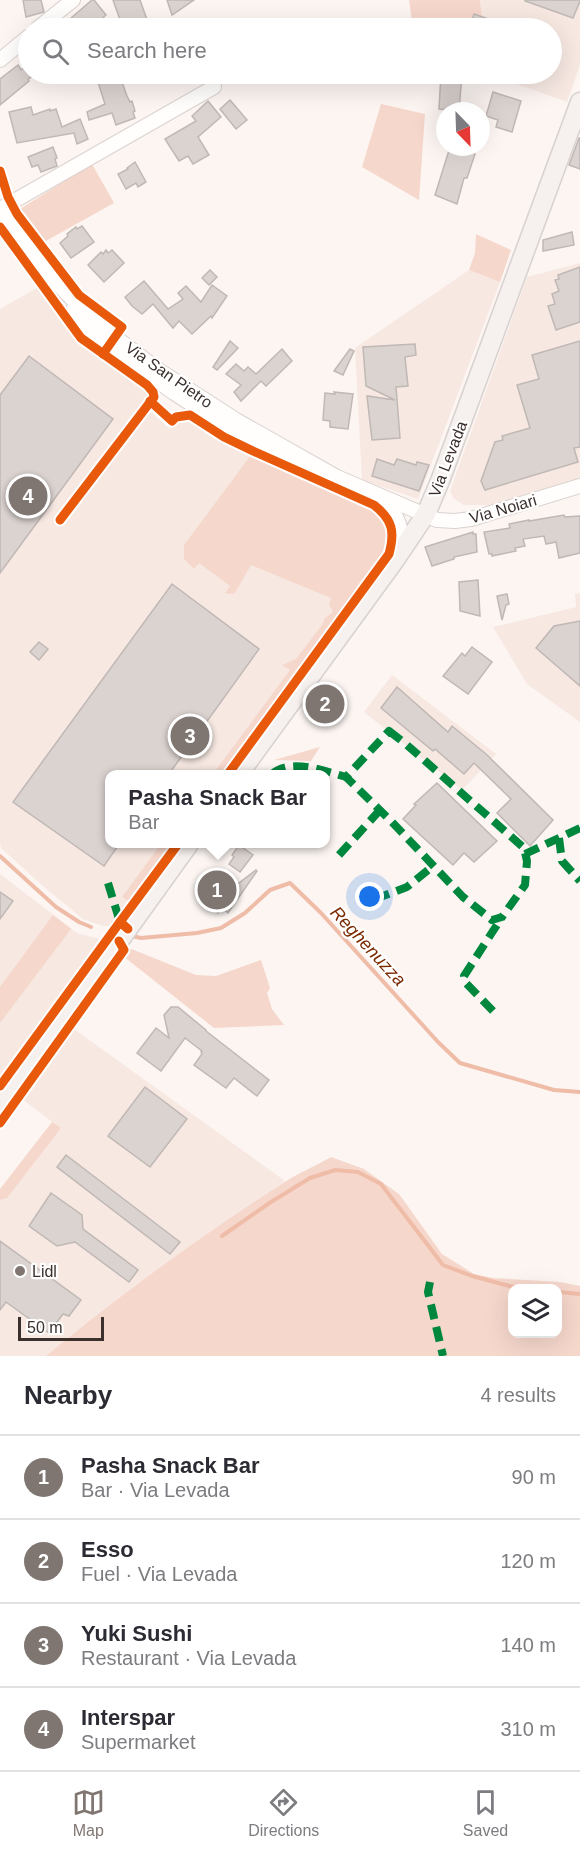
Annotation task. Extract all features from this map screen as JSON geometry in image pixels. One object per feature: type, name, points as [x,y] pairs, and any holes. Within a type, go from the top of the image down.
[{"type":"main road","name":"Via Levada","points":[[242,770],[426,514],[580,102]]},
{"type":"main road","points":[[0,1107],[185,848]]},
{"type":"street","points":[[50,18],[73,0]]},
{"type":"street","points":[[0,60],[18,45]]},
{"type":"street","points":[[214,87],[0,210],[84,326],[174,393],[251,443],[300,466],[337,477],[426,514]]},
{"type":"street","name":"Via Noiari","points":[[426,514],[437,520],[471,519],[580,486]]},
{"type":"street","points":[[375,494],[393,511],[401,532],[402,542],[395,560]]},
{"type":"shaded area","points":[[409,0],[480,0],[482,17],[474,14],[473,18],[412,18]]},
{"type":"shaded area","points":[[480,0],[580,0],[580,65],[567,102],[516,84],[562,84],[562,18],[473,18],[474,14],[482,17]]},
{"type":"shaded area","points":[[381,104],[425,114],[419,200],[362,167]]},
{"type":"shaded area","points":[[92,164],[114,203],[44,242],[20,209]]},
{"type":"shaded area","points":[[476,234],[511,250],[500,282],[469,270],[475,253]]},
{"type":"shaded area","points":[[580,263],[580,478],[491,505],[464,505],[454,499],[450,491],[527,277]]},
{"type":"shaded area","points":[[469,270],[500,282],[418,499],[362,480],[355,348]]},
{"type":"shaded area","points":[[37,288],[73,337],[145,388],[149,393],[144,406],[170,429],[179,420],[196,419],[243,451],[379,515],[388,531],[387,542],[382,554],[225,770],[105,770],[105,848],[168,848],[112,926],[103,926],[83,919],[1,848],[0,843],[0,309]]},
{"type":"shaded area","points":[[251,455],[372,511],[383,520],[387,530],[382,554],[225,770],[216,770],[290,670],[282,665],[296,659],[325,618],[332,613],[329,606],[331,598],[251,565],[235,593],[225,593],[230,586],[199,563],[194,569],[184,559],[184,545]]},
{"type":"shaded area","points":[[580,593],[580,722],[527,684],[493,627],[576,607],[575,594]]},
{"type":"shaded area","points":[[392,675],[496,754],[462,790],[364,712]]},
{"type":"shaded area","points":[[320,747],[311,761],[274,760]]},
{"type":"shaded area","points":[[158,848],[168,848],[129,901],[122,897]]},
{"type":"shaded area","points":[[0,874],[77,933],[99,939],[0,1081]]},
{"type":"shaded area","points":[[53,915],[71,929],[0,1023],[0,987]]},
{"type":"shaded area","points":[[129,948],[196,975],[216,976],[261,960],[270,988],[267,993],[272,1009],[284,1025],[214,1028],[123,956]]},
{"type":"shaded area","points":[[74,1029],[285,1181],[206,1235],[65,1356],[0,1356],[0,1196],[55,1124],[22,1099]]},
{"type":"shaded area","points":[[52,1122],[61,1128],[7,1198],[0,1200],[0,1189]]},
{"type":"shaded area","points":[[331,1157],[364,1169],[399,1194],[442,1254],[474,1274],[493,1278],[560,1282],[580,1286],[580,1356],[46,1356],[132,1288],[295,1176]]},
{"type":"building","points":[[23,0],[41,0],[44,12],[26,17]]},
{"type":"building","points":[[92,0],[106,15],[103,18],[71,18]]},
{"type":"building","points":[[113,0],[140,0],[146,18],[119,18]]},
{"type":"building","points":[[167,0],[194,0],[172,15]]},
{"type":"building","points":[[525,0],[580,0],[580,1],[573,18]]},
{"type":"building","points":[[474,14],[485,18],[473,18]]},
{"type":"building","points":[[18,65],[18,84],[25,84],[0,105],[0,79]]},
{"type":"building","points":[[99,84],[123,84],[130,102],[132,101],[135,118],[116,125],[112,113],[89,120],[87,112],[105,104]]},
{"type":"building","points":[[440,84],[461,84],[460,102],[439,102]]},
{"type":"building","points":[[493,92],[521,101],[512,132],[496,127],[498,120],[490,117]]},
{"type":"building","points":[[230,100],[247,120],[236,129],[220,109]]},
{"type":"building","points":[[208,101],[221,117],[198,137],[209,155],[193,164],[188,156],[179,161],[165,139],[196,121],[192,116]]},
{"type":"building","points":[[31,107],[33,115],[56,109],[62,127],[80,119],[88,139],[77,144],[74,133],[17,143],[9,112]]},
{"type":"building","points":[[580,138],[580,169],[569,165]]},
{"type":"building","points":[[53,147],[57,166],[41,172],[38,165],[32,167],[28,157]]},
{"type":"building","points":[[447,156],[474,156],[467,178],[464,178],[457,204],[435,195]]},
{"type":"building","points":[[135,162],[146,182],[138,187],[136,183],[126,189],[118,174]]},
{"type":"building","points":[[82,226],[94,242],[71,258],[60,243],[76,227],[77,229]]},
{"type":"building","points":[[572,232],[574,245],[543,251],[543,240]]},
{"type":"building","points":[[106,250],[108,253],[112,250],[124,263],[104,282],[88,265]]},
{"type":"building","points":[[580,267],[580,322],[556,330],[548,306],[555,304],[552,294],[559,291],[555,280],[559,279],[558,275]]},
{"type":"building","points":[[210,270],[217,277],[209,285],[202,278]]},
{"type":"building","points":[[144,281],[168,309],[183,299],[178,293],[186,286],[201,302],[212,285],[227,296],[212,318],[211,316],[192,334],[179,321],[173,328],[153,304],[142,314],[132,306],[125,297]]},
{"type":"building","points":[[230,341],[238,348],[217,370],[213,367]]},
{"type":"building","points":[[580,341],[580,447],[574,448],[578,462],[485,490],[481,481],[495,442],[503,440],[502,436],[530,428],[517,385],[539,379],[532,355]]},
{"type":"building","points":[[415,344],[416,355],[405,357],[408,386],[396,387],[400,438],[372,440],[367,396],[395,400],[366,386],[363,347]]},
{"type":"building","points":[[282,349],[292,361],[266,386],[261,381],[241,401],[234,392],[241,385],[226,374],[236,364],[244,371],[248,367],[256,374]]},
{"type":"building","points":[[350,349],[354,351],[343,375],[334,371]]},
{"type":"building","points":[[29,356],[113,419],[0,573],[0,395]]},
{"type":"building","points":[[334,392],[353,394],[348,429],[330,427],[330,421],[323,420],[325,393],[335,394]]},
{"type":"building","points":[[377,459],[394,465],[397,459],[416,465],[417,462],[429,465],[419,491],[372,476]]},
{"type":"building","points":[[564,515],[565,517],[580,516],[580,553],[559,558],[556,542],[546,544],[544,536],[523,539],[525,546],[515,548],[516,551],[492,556],[489,554],[484,532],[510,528],[509,524]]},
{"type":"building","points":[[473,532],[476,534],[477,552],[454,557],[454,559],[432,566],[425,547]]},
{"type":"building","points":[[478,580],[480,616],[460,611],[459,582]]},
{"type":"building","points":[[172,584],[259,649],[172,770],[105,770],[105,848],[117,848],[104,866],[13,802]]},
{"type":"building","points":[[507,594],[509,604],[506,605],[502,620],[497,596]]},
{"type":"building","points":[[580,621],[580,686],[536,648],[554,626]]},
{"type":"building","points":[[39,642],[48,649],[39,660],[30,652]]},
{"type":"building","points":[[472,647],[492,662],[468,694],[443,676],[462,653],[465,656]]},
{"type":"building","points":[[397,687],[448,732],[452,726],[486,754],[553,820],[530,846],[497,813],[511,799],[474,763],[464,774],[381,708]]},
{"type":"building","points":[[323,696],[333,703],[326,714],[316,706]]},
{"type":"building","points":[[437,783],[497,841],[474,862],[464,853],[453,865],[403,819],[416,805],[414,804]]},
{"type":"building","points":[[237,848],[243,848],[253,855],[240,872],[229,864],[234,857],[232,855]]},
{"type":"building","points":[[256,870],[228,913],[222,908],[218,913],[207,904],[216,893],[213,890],[220,881],[231,889]]},
{"type":"building","points":[[0,892],[13,901],[0,919]]},
{"type":"building","points":[[171,1007],[178,1007],[269,1080],[257,1096],[234,1078],[226,1088],[194,1065],[202,1051],[185,1038],[161,1071],[137,1053],[156,1028],[169,1038],[164,1015]]},
{"type":"building","points":[[145,1087],[187,1119],[150,1167],[108,1136]]},
{"type":"building","points":[[66,1155],[180,1242],[170,1254],[57,1167]]},
{"type":"building","points":[[51,1193],[82,1215],[83,1229],[138,1270],[129,1282],[75,1242],[57,1246],[29,1226]]},
{"type":"building","name":"Lidl","points":[[0,1241],[81,1300],[69,1316],[63,1314],[49,1333],[6,1302],[0,1310]]},
{"type":"waterway","name":"Reghenuzza","points":[[0,856],[56,907],[91,927]]},
{"type":"waterway","name":"Reghenuzza","points":[[132,936],[141,938],[197,933],[221,928],[245,913],[270,890],[290,883],[321,913],[438,1042],[460,1063],[554,1090],[580,1092]]},
{"type":"waterway","points":[[222,1236],[310,1178],[335,1170],[358,1172],[381,1184],[443,1265],[508,1286]]},
{"type":"waterway","points":[[562,1292],[580,1294]]},
{"type":"marked path","points":[[389,731],[524,848],[527,861],[525,885],[502,917],[492,920],[463,897],[346,777],[389,731]]},
{"type":"marked path","points":[[278,770],[298,766],[322,770]]},
{"type":"marked path","points":[[330,772],[346,777]]},
{"type":"marked path","points":[[339,855],[380,810]]},
{"type":"marked path","points":[[525,854],[580,828]]},
{"type":"marked path","points":[[559,838],[562,861],[580,881]]},
{"type":"marked path","points":[[375,899],[407,887],[433,866]]},
{"type":"marked path","points":[[108,883],[120,922]]},
{"type":"marked path","points":[[493,1011],[465,982],[464,976],[502,917]]},
{"type":"marked path","points":[[430,1282],[428,1292],[443,1356]]},
{"type":"cycle path","points":[[0,171],[8,197],[17,214],[79,295],[122,327],[103,354]]},
{"type":"cycle path","name":"Via San Pietro","points":[[0,227],[81,338],[147,385],[153,392],[154,397],[60,520]]},
{"type":"cycle path","name":"Via San Pietro","points":[[150,401],[172,421],[176,417],[190,415],[224,437],[374,505],[389,521],[391,527],[392,539],[389,554],[231,770]]},
{"type":"cycle path","points":[[120,922],[175,848]]},
{"type":"cycle path","points":[[0,1086],[120,922],[128,929]]},
{"type":"cycle path","points":[[0,1123],[124,950],[119,941]]},
{"type":"place","name":"Interspar","points":[[28,496]]},
{"type":"place","name":"Esso","points":[[325,704]]},
{"type":"place","name":"Yuki Sushi","points":[[190,736]]},
{"type":"place","name":"Pasha Snack Bar","points":[[217,890]]},
{"type":"place","name":"Lidl","points":[[20,1271]]}]
